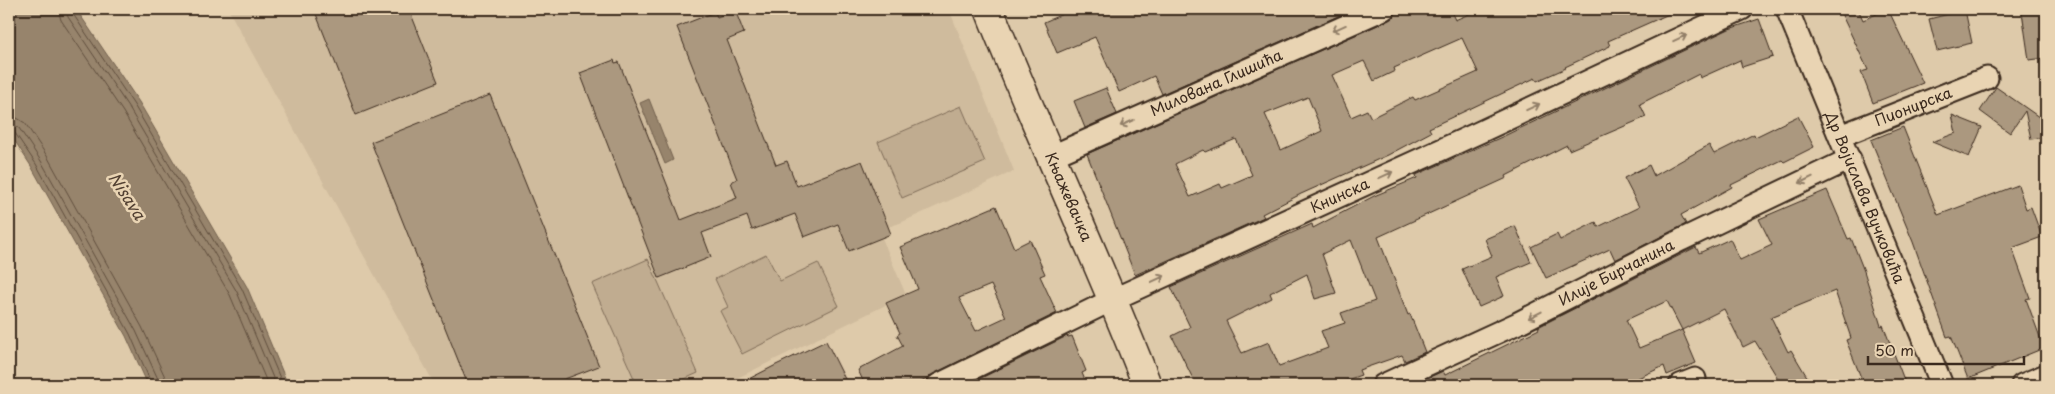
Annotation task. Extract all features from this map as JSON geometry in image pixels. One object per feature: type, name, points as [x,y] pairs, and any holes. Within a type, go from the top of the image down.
[{"type":"main road","name":"Књажевачка","points":[[989,9],[1050,156],[1114,299],[1148,385]]},
{"type":"street","name":"Милована Глишића","points":[[1050,156],[1384,9]]},
{"type":"street","name":"Книнска","points":[[938,385],[1114,299],[1471,136],[1742,9]]},
{"type":"street","name":"Др Војислава Вучковића","points":[[1787,9],[1942,385]]},
{"type":"street","name":"Пионирска","points":[[1840,136],[1987,78]]},
{"type":"street","name":"Илије Бирчанина","points":[[1383,385],[1518,323],[1681,240],[1850,159]]},
{"type":"street","points":[[2022,385],[2046,375]]},
{"type":"shaded area","points":[[228,9],[949,9],[1014,171],[888,227],[891,234],[882,238],[906,295],[723,385],[435,385]]},
{"type":"shaded area","points":[[961,106],[985,162],[902,198],[878,142]]},
{"type":"shaded area","points":[[766,254],[780,281],[818,263],[839,306],[742,354],[720,311],[728,307],[715,279]]},
{"type":"shaded area","points":[[648,259],[698,373],[671,385],[637,385],[592,284]]},
{"type":"water","name":"Nisava","points":[[9,9],[76,9],[139,102],[247,287],[288,385],[148,385],[126,336],[31,166],[9,132]]},
{"type":"water","points":[[649,99],[673,160],[665,164],[640,103]]},
{"type":"building","points":[[314,9],[409,9],[438,82],[356,115]]},
{"type":"building","points":[[1074,9],[1354,9],[1162,94],[1154,76],[1119,92],[1095,37],[1057,53],[1044,22]]},
{"type":"building","points":[[1396,9],[1450,9],[1455,20],[1481,9],[1680,9],[1608,41],[1610,46],[1566,68],[1537,81],[1535,78],[1429,128],[1431,132],[1388,155],[1301,194],[1262,214],[1264,217],[1135,275],[1087,154],[1389,20],[1394,16]],"holes":[[[1462,38],[1478,72],[1415,100],[1413,97],[1371,118],[1367,110],[1351,117],[1332,75],[1364,61],[1374,81],[1395,71],[1394,68]],[[1308,97],[1322,131],[1281,150],[1265,114]],[[1236,139],[1252,175],[1222,188],[1220,184],[1190,197],[1175,164],[1203,150],[1205,152]]]},
{"type":"building","points":[[1839,9],[1858,9],[1863,20],[1888,9],[1923,83],[1873,103],[1861,72],[1868,70]]},
{"type":"building","points":[[2046,9],[2046,58],[2029,60],[2022,12]]},
{"type":"building","points":[[735,10],[744,33],[727,40],[776,165],[787,161],[797,186],[862,161],[891,234],[849,251],[838,224],[804,237],[795,214],[752,230],[747,216],[702,233],[711,257],[659,278],[580,73],[614,60],[615,63],[619,62],[681,220],[737,198],[731,182],[737,179],[677,27],[715,12],[717,17]]},
{"type":"building","points":[[1965,10],[1972,43],[1937,51],[1929,19]]},
{"type":"building","points":[[1759,19],[1773,57],[1742,67],[1740,60],[1700,78],[1699,74],[1640,104],[1646,117],[1569,150],[1567,145],[1506,176],[1507,178],[1378,237],[1408,315],[1410,314],[1425,352],[1405,361],[1402,355],[1359,370],[1361,375],[1333,385],[1196,385],[1172,336],[1190,327],[1171,287],[1312,224],[1313,228],[1374,196],[1417,178],[1416,175],[1504,136],[1729,29]],"holes":[[[1351,240],[1375,301],[1341,313],[1345,323],[1321,331],[1328,348],[1279,366],[1269,342],[1242,353],[1226,321],[1272,298],[1270,293],[1307,274],[1315,299],[1336,293],[1322,254]]]},
{"type":"building","points":[[1996,87],[2046,122],[2046,137],[2031,139],[2025,111],[2010,133],[1980,111]]},
{"type":"building","points":[[1106,88],[1117,114],[1085,128],[1074,101]]},
{"type":"building","points":[[490,95],[599,366],[549,385],[468,385],[371,142]]},
{"type":"building","points":[[1952,115],[1982,127],[1969,157],[1932,142],[1956,133]]},
{"type":"building","points":[[1798,116],[1814,147],[1784,162],[1782,160],[1731,185],[1732,187],[1681,215],[1686,224],[1615,260],[1610,249],[1546,278],[1531,247],[1557,234],[1560,240],[1596,222],[1598,227],[1639,207],[1624,178],[1649,165],[1654,176],[1709,145],[1714,154],[1754,134],[1755,137]]},
{"type":"building","points":[[1903,127],[1938,215],[2018,185],[2026,209],[2031,207],[2042,237],[2012,248],[2030,298],[2026,299],[2044,348],[1968,379],[1951,336],[1947,337],[1913,242],[1871,140]]},
{"type":"building","points":[[1827,190],[1848,239],[1851,238],[1864,271],[1881,326],[1883,325],[1906,385],[1864,385],[1846,340],[1851,338],[1835,291],[1771,317],[1788,352],[1791,350],[1812,385],[1782,385],[1755,341],[1743,347],[1724,309],[1682,330],[1696,363],[1667,375],[1664,366],[1623,385],[1412,385],[1443,371],[1445,375],[1539,329],[1538,327],[1696,247],[1699,253],[1730,239],[1740,260],[1772,245],[1759,219]],"holes":[[[1667,301],[1682,330],[1639,348],[1626,320]]]},
{"type":"building","points":[[996,206],[1014,248],[1030,240],[1045,274],[1040,276],[1057,313],[933,374],[915,385],[865,385],[858,370],[903,346],[897,335],[900,333],[886,303],[918,289],[900,247]],"holes":[[[991,285],[1006,317],[976,331],[959,298]]]},
{"type":"building","points":[[1515,226],[1531,262],[1496,277],[1504,296],[1479,307],[1462,269],[1492,256],[1485,239]]},
{"type":"building","points":[[1067,336],[1072,336],[1086,371],[1082,373],[1087,385],[979,385],[977,380]]},
{"type":"building","points":[[826,341],[848,385],[737,385],[776,365]]}]
